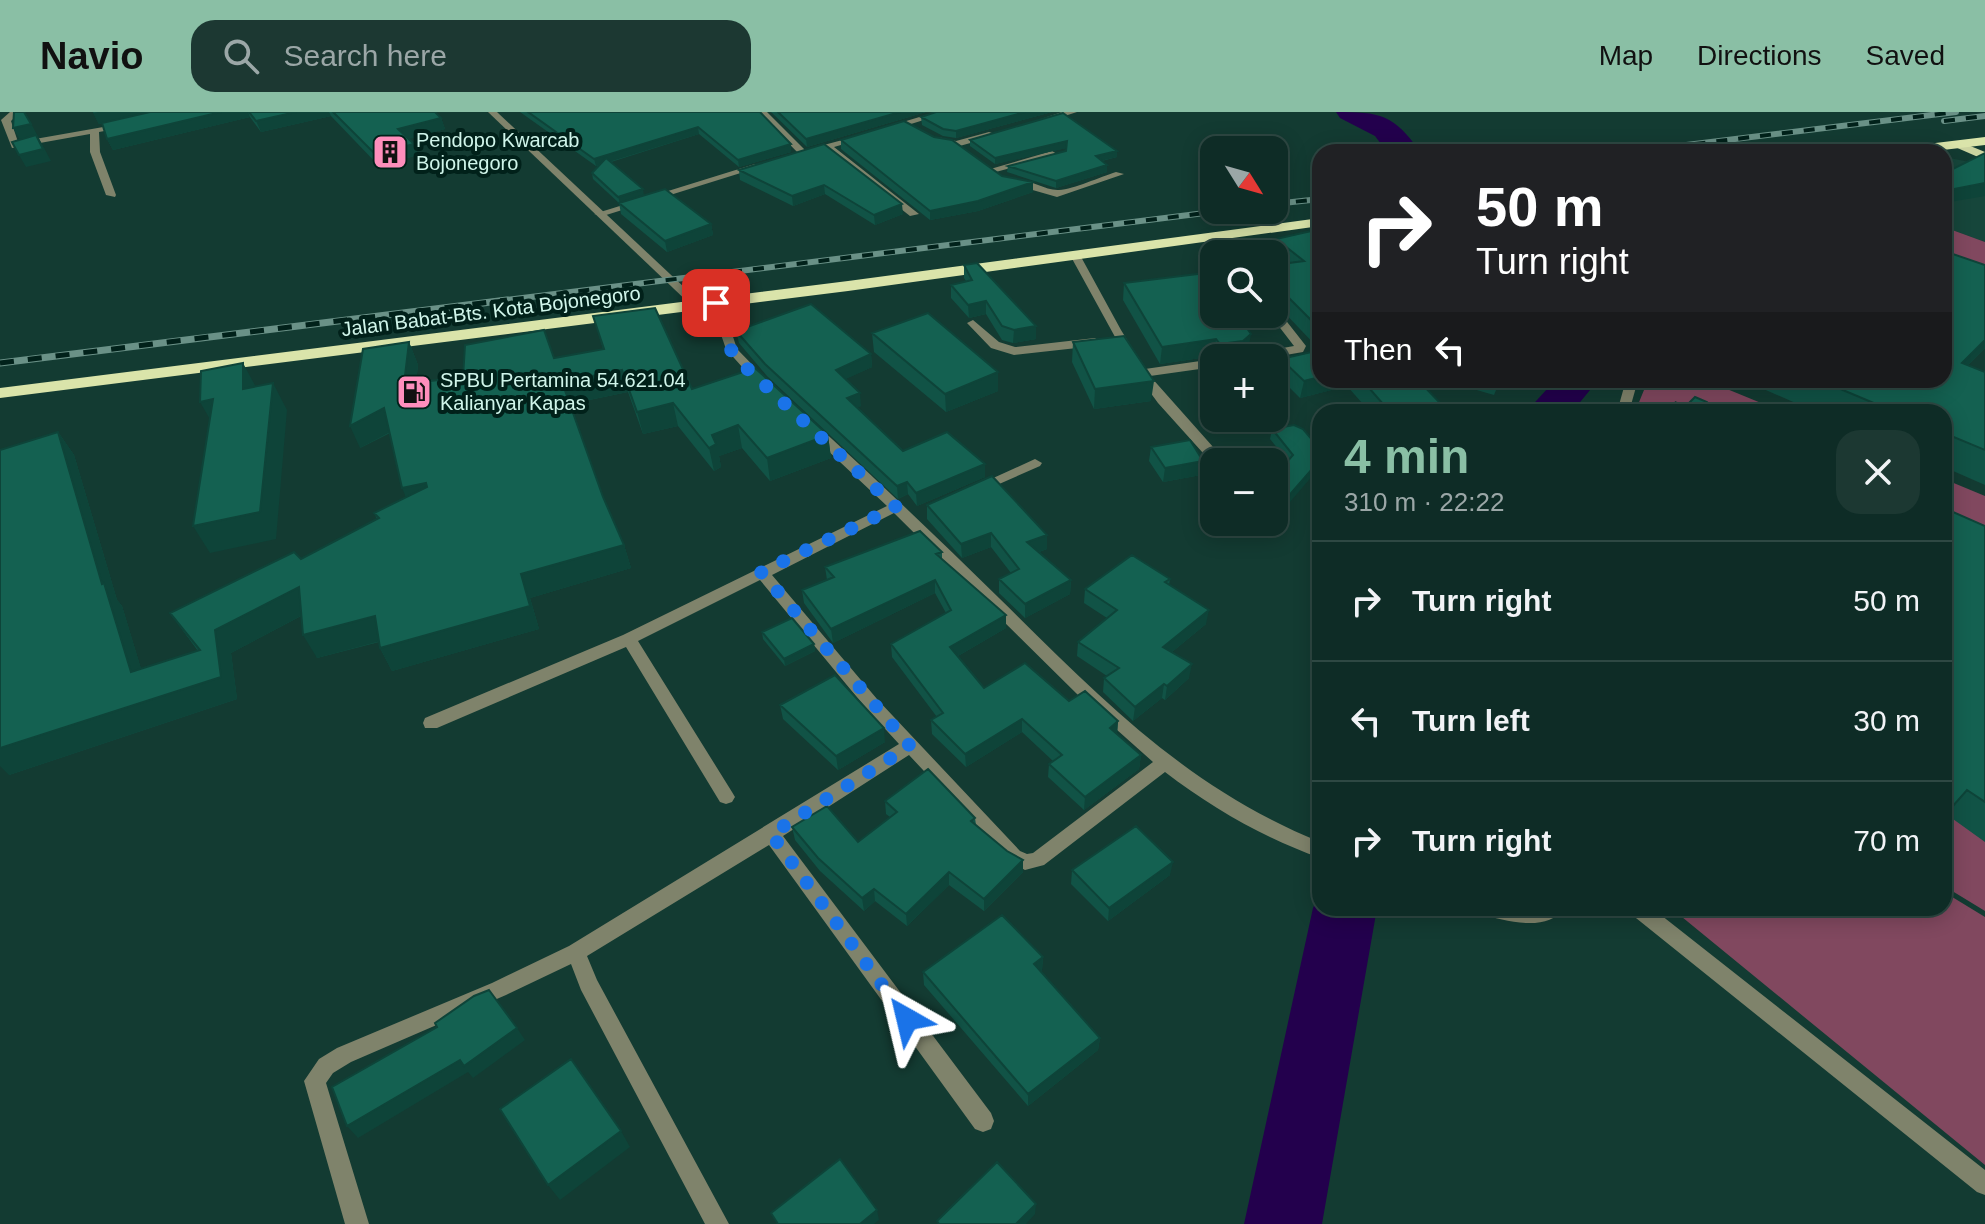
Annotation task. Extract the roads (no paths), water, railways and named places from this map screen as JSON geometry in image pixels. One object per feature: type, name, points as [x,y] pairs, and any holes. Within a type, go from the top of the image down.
[{"type":"highway","points":[[1952,146],[1975,144]]},
{"type":"highway","name":"Jalan Babat-Bts. Kota Bojonegoro","points":[[0,393],[716,303],[1312,223]]},
{"type":"main road","points":[[1975,144],[1985,156]]},
{"type":"street","points":[[16,112],[6,120],[15,146],[140,122]]},
{"type":"street","points":[[492,112],[697,305]]},
{"type":"street","points":[[762,112],[803,153]]},
{"type":"street","points":[[789,157],[946,112]]},
{"type":"street","points":[[1027,125],[1073,112]]},
{"type":"street","points":[[904,123],[916,129]]},
{"type":"street","points":[[94,131],[95,152],[111,195]]},
{"type":"street","points":[[956,144],[997,133]]},
{"type":"street","points":[[927,135],[956,144],[968,152]]},
{"type":"street","points":[[827,146],[914,214]]},
{"type":"street","points":[[992,170],[1062,152]]},
{"type":"street","points":[[980,161],[1013,183],[1035,186],[1057,194],[1119,174]]},
{"type":"street","points":[[599,214],[774,162]]},
{"type":"street","points":[[1075,255],[1120,339],[1161,398],[1206,448]]},
{"type":"street","points":[[716,303],[724,340],[731,351],[781,400]]},
{"type":"street","points":[[973,323],[995,345],[1014,351],[1120,339]]},
{"type":"street","points":[[1286,328],[1300,346],[1288,351]]},
{"type":"street","points":[[1144,373],[1200,365]]},
{"type":"street","points":[[802,419],[896,507],[916,515],[1092,700],[1163,764],[1277,835],[1312,847]]},
{"type":"street","points":[[965,494],[1035,463]]},
{"type":"street","points":[[431,723],[629,639],[896,507]]},
{"type":"street","points":[[761,572],[910,746],[1014,856],[1025,862],[1037,860],[1163,764]]},
{"type":"street","points":[[629,639],[726,797]]},
{"type":"street","points":[[357,1224],[315,1081],[326,1066],[344,1055],[499,989],[576,952],[910,746]]},
{"type":"street","points":[[771,834],[983,1121]]},
{"type":"street","points":[[1648,916],[1985,1184]]},
{"type":"street","points":[[576,952],[588,984],[717,1224]]},
{"type":"waterway","points":[[1351,112],[1386,129],[1398,144]]},
{"type":"waterway","points":[[1556,404],[1569,388]]},
{"type":"waterway","points":[[1283,1224],[1343,916]]},
{"type":"railway","points":[[1694,144],[1956,112]]},
{"type":"railway","points":[[1944,121],[1985,116]]},
{"type":"railway","points":[[1288,202],[1312,200]]},
{"type":"railway","points":[[491,302],[1200,214]]},
{"type":"railway","points":[[0,363],[507,300]]},
{"type":"place","name":"Pendopo Kwarcab Bojonegoro","points":[[390,152]]},
{"type":"place","name":"SPBU Pertamina 54.621.04 Kalianyar Kapas","points":[[414,392]]}]
